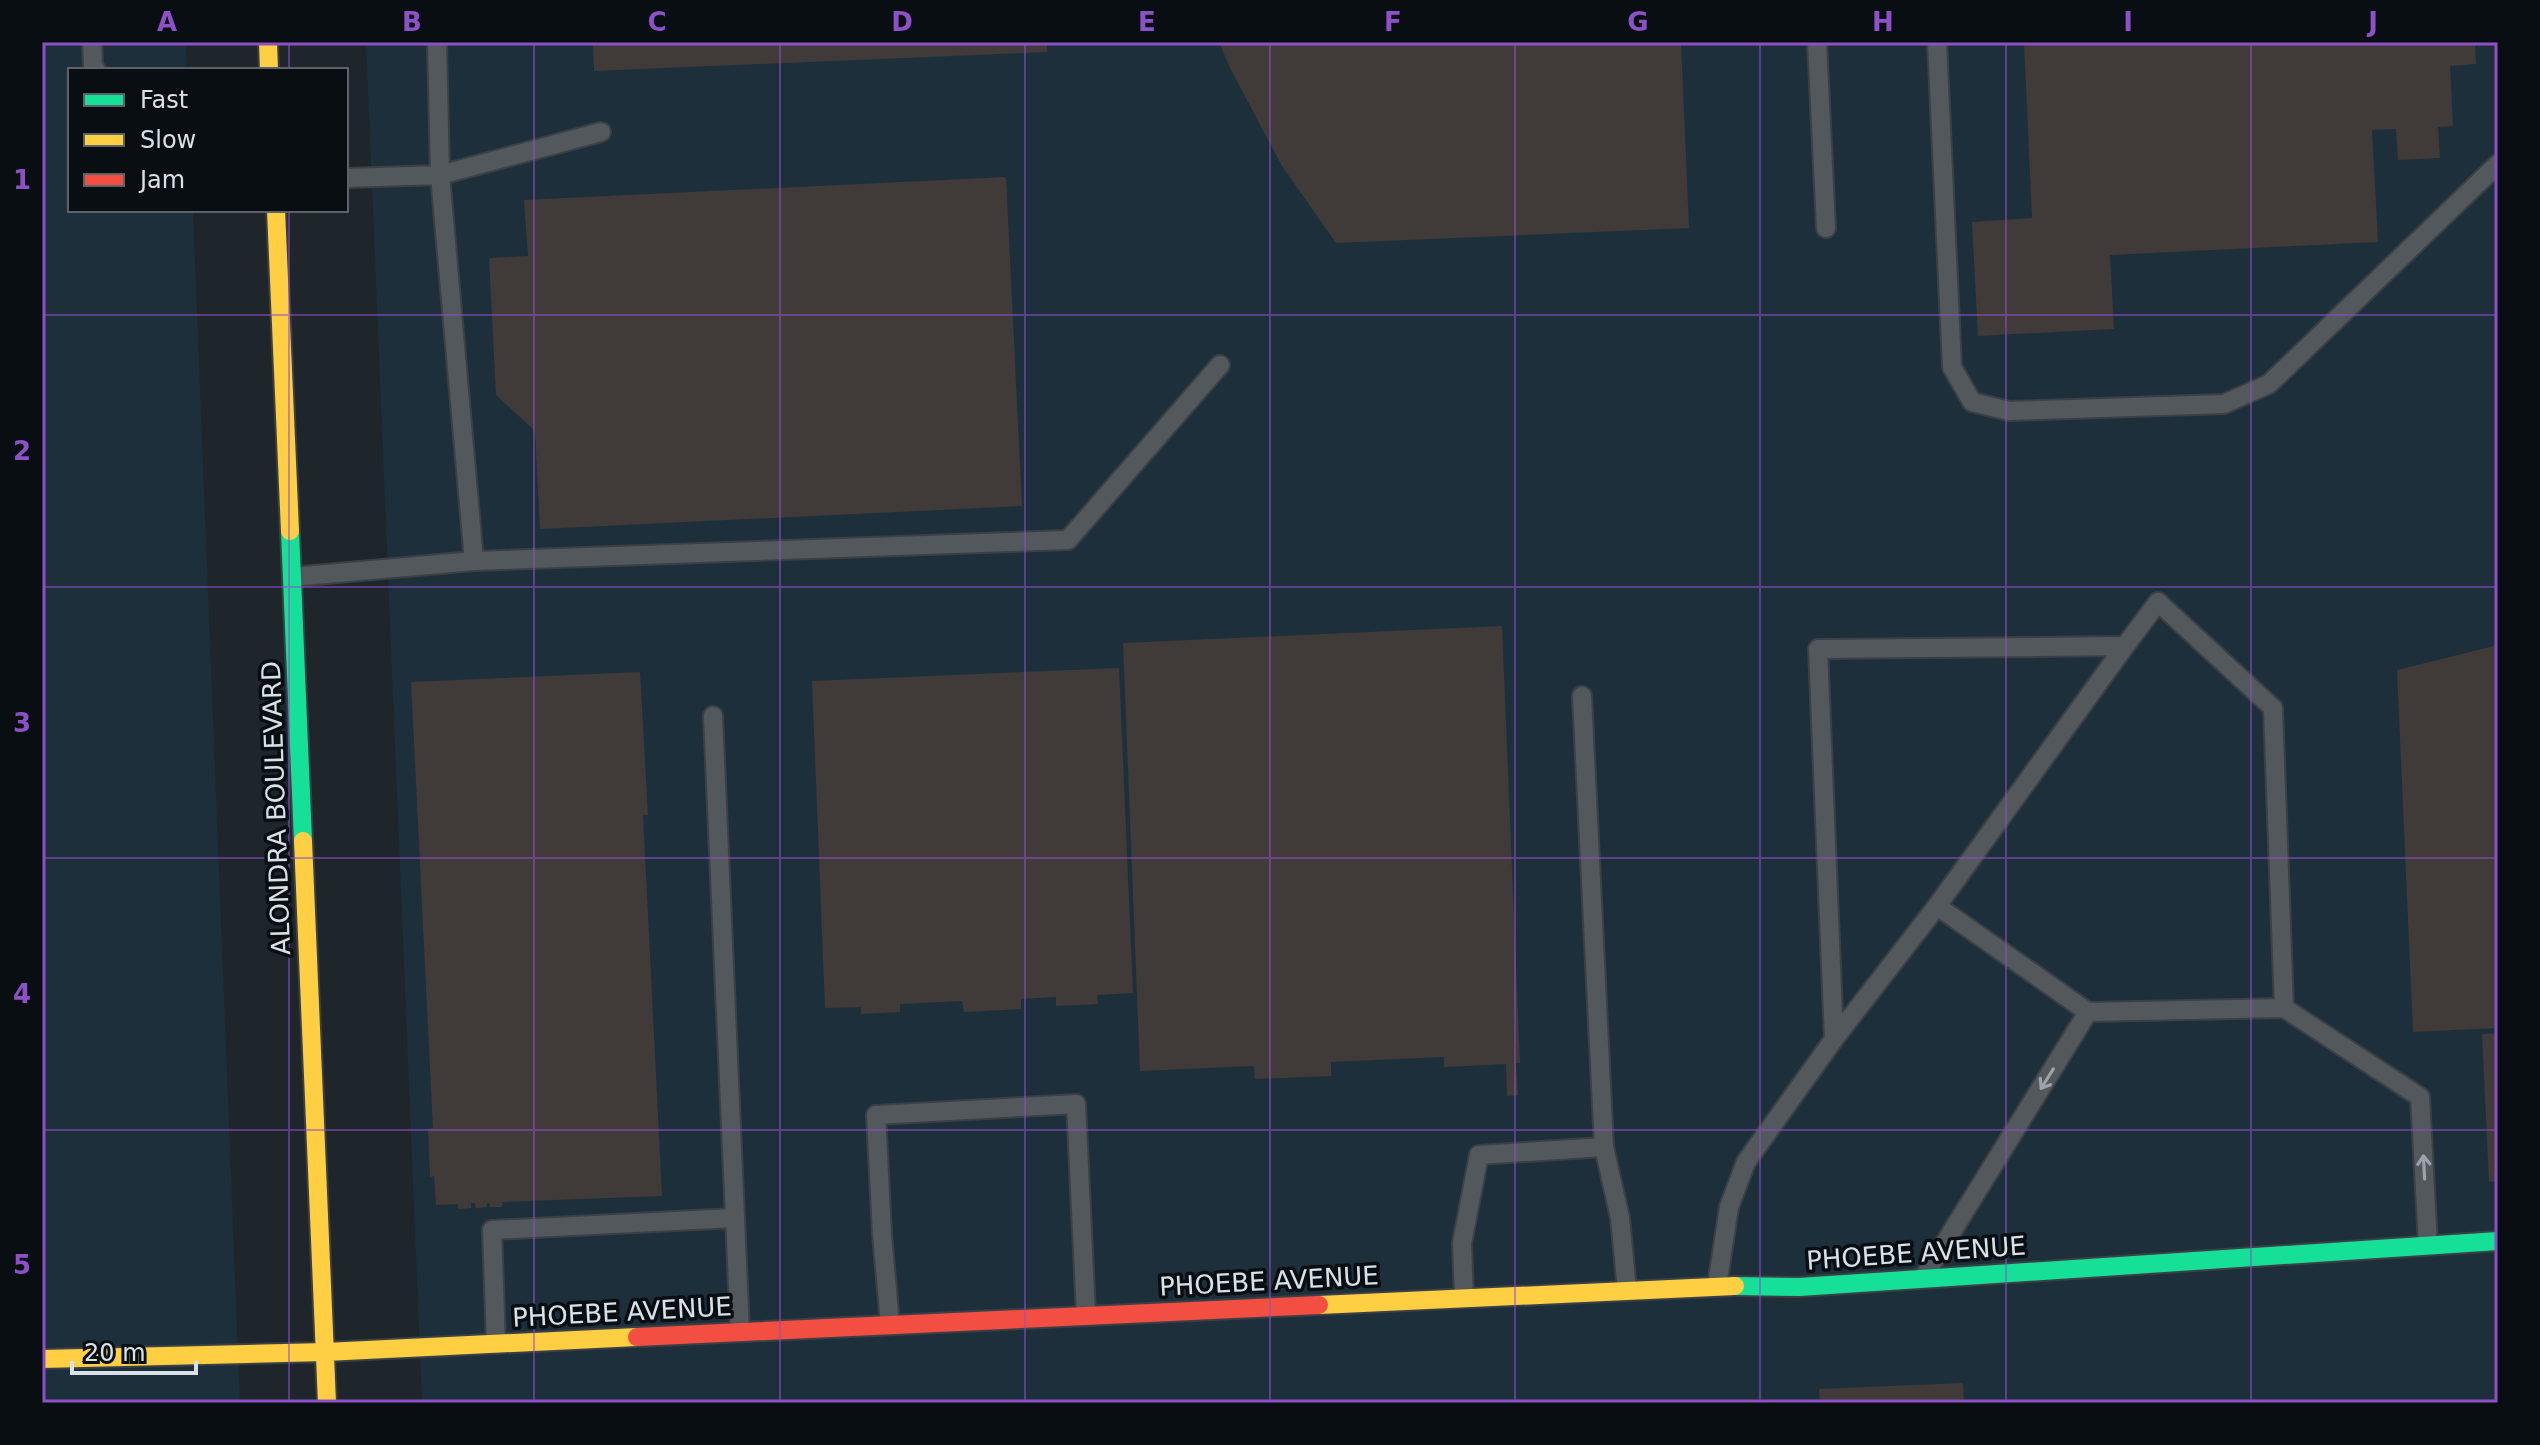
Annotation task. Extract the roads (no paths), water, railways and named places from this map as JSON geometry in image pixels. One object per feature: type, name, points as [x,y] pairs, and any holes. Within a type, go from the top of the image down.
[{"type":"street","points":[[268,42],[269,68]]},
{"type":"street","name":"ALONDRA BOULEVARD","points":[[276,212],[327,1403]]},
{"type":"street","name":"PHOEBE AVENUE","points":[[42,1359],[325,1352],[1717,1286],[1799,1287],[2498,1241]]},
{"type":"lane","points":[[92,42],[94,68]]},
{"type":"lane","points":[[437,42],[440,175],[474,561]]},
{"type":"lane","points":[[1817,42],[1826,228]]},
{"type":"lane","points":[[1937,42],[1952,367],[1972,402],[2009,411],[2224,404],[2269,384],[2498,164]]},
{"type":"lane","points":[[348,178],[440,175],[601,132]]},
{"type":"lane","points":[[292,577],[474,561],[1068,540],[1220,365]]},
{"type":"lane","points":[[1717,1286],[1729,1207],[1746,1162],[2158,602],[2273,708],[2284,1008]]},
{"type":"lane","points":[[1834,1039],[1818,649],[2125,646]]},
{"type":"lane","points":[[1582,696],[1604,1147],[1620,1218],[1627,1290]]},
{"type":"lane","points":[[713,716],[740,1332]]},
{"type":"lane","points":[[1937,906],[2088,1012],[2284,1008],[2420,1097],[2428,1245]]},
{"type":"lane","points":[[1922,1280],[2088,1012]]},
{"type":"lane","points":[[890,1325],[876,1115],[1076,1104],[1086,1315]]},
{"type":"lane","points":[[1464,1298],[1462,1243],[1479,1155],[1604,1147]]},
{"type":"lane","points":[[496,1344],[492,1230],[735,1218]]}]
